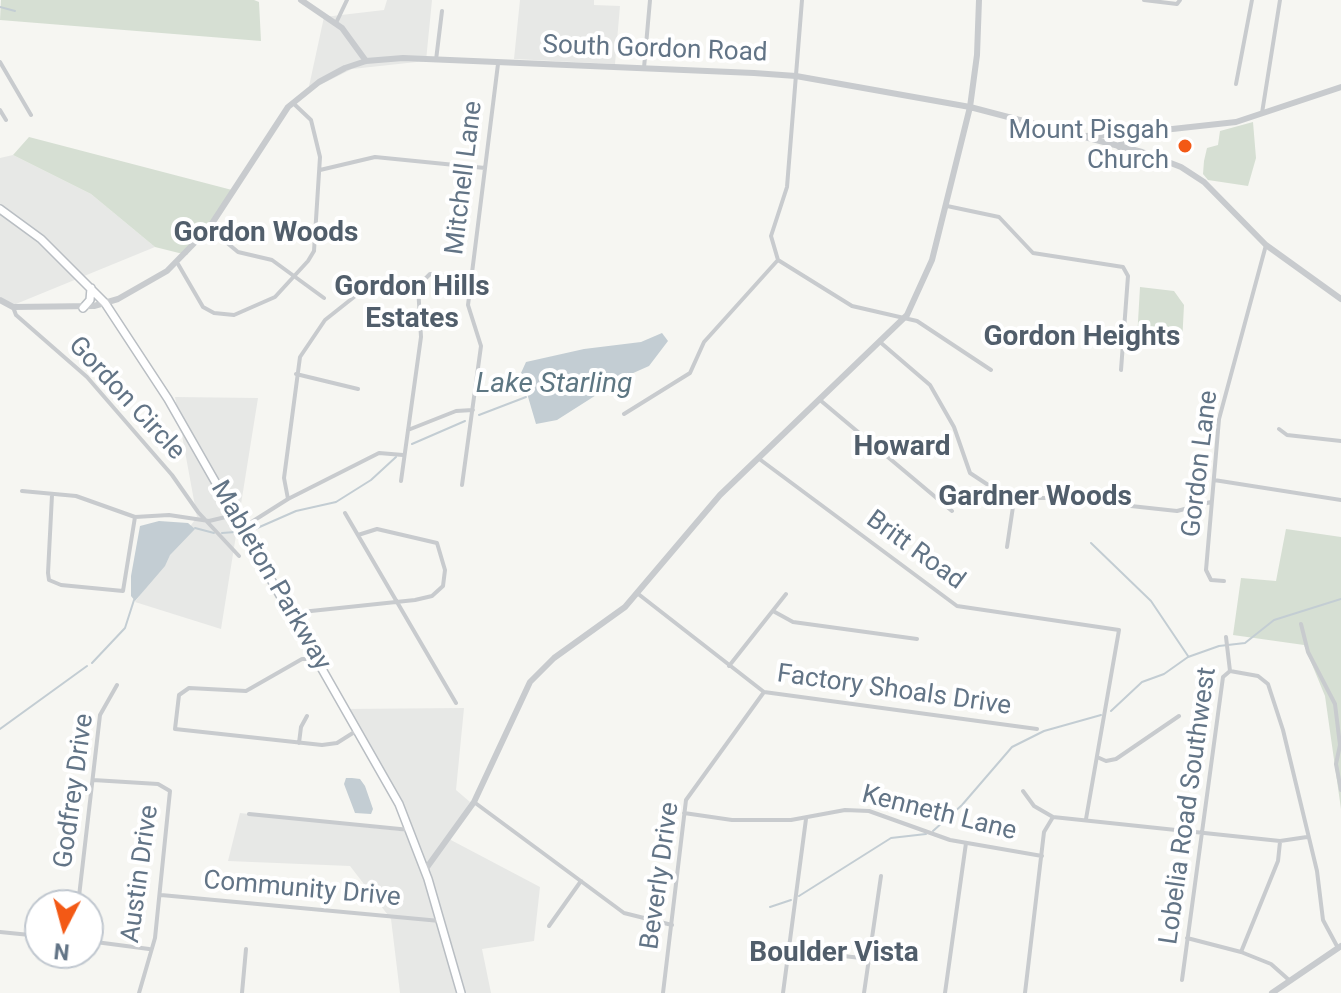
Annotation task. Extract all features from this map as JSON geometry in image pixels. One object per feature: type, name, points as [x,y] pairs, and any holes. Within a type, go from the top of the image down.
[{"type":"main road","name":"Mableton Parkway","points":[[0,209],[41,239],[91,288],[144,360],[358,729],[410,830],[461,993]]},
{"type":"main road","points":[[83,308],[90,300],[91,288]]},
{"type":"street","points":[[301,0],[336,23],[366,61]]},
{"type":"street","points":[[336,23],[347,0]]},
{"type":"street","points":[[643,70],[650,0]]},
{"type":"street","points":[[802,0],[787,187],[771,236],[778,260],[842,301],[905,317],[991,370]]},
{"type":"street","points":[[425,870],[474,802],[530,682],[554,658],[615,615],[720,495],[905,317],[932,260],[970,107],[977,55],[979,0]]},
{"type":"street","points":[[1144,0],[1177,4],[1180,0]]},
{"type":"street","points":[[1236,84],[1252,0]]},
{"type":"street","points":[[1262,115],[1280,0]]},
{"type":"street","points":[[436,60],[442,11]]},
{"type":"street","name":"South Gordon Road","points":[[13,307],[83,308],[105,303],[178,264],[209,228],[270,129],[293,103],[319,82],[366,61],[436,60],[796,76],[970,107],[1142,152],[1181,167],[1204,182],[1266,245],[1341,299]]},
{"type":"street","points":[[0,62],[31,115]]},
{"type":"street","name":"Mitchell Lane","points":[[462,485],[481,346],[468,305],[498,64]]},
{"type":"street","points":[[1073,136],[1193,129],[1262,115],[1341,87]]},
{"type":"street","points":[[178,264],[203,307],[222,315],[245,313],[265,304],[293,278],[314,251],[320,170],[311,120],[293,103]]},
{"type":"street","points":[[0,110],[6,120]]},
{"type":"street","points":[[1119,147],[1125,135],[1133,133]]},
{"type":"street","points":[[1133,133],[1126,141],[1142,152]]},
{"type":"street","points":[[320,170],[375,157],[485,168]]},
{"type":"street","points":[[944,205],[999,217],[1033,253],[1123,267],[1128,276],[1121,370]]},
{"type":"street","points":[[209,228],[238,252],[272,260],[324,298]]},
{"type":"street","name":"Gordon Lane","points":[[1224,581],[1207,577],[1211,502],[1222,402],[1245,332],[1266,245]]},
{"type":"street","points":[[624,414],[690,373],[704,342],[778,260]]},
{"type":"street","points":[[401,481],[421,337],[418,286],[430,274],[471,278]]},
{"type":"street","points":[[288,499],[284,478],[296,374],[309,340],[325,320],[354,297]]},
{"type":"street","points":[[0,300],[13,307]]},
{"type":"street","name":"Gordon Circle","points":[[13,307],[16,315],[87,377],[239,556]]},
{"type":"street","points":[[880,342],[930,385],[954,427],[970,473],[1014,500],[1057,498],[1177,511],[1211,502]]},
{"type":"street","points":[[296,374],[358,389]]},
{"type":"street","points":[[820,400],[952,511]]},
{"type":"street","points":[[408,430],[456,411],[473,410]]},
{"type":"street","points":[[1279,429],[1287,435],[1341,441]]},
{"type":"street","points":[[242,528],[288,499],[379,453],[403,455]]},
{"type":"street","name":"Britt Road","points":[[758,458],[957,606],[1119,630],[1097,757]]},
{"type":"street","points":[[1214,480],[1341,500]]},
{"type":"street","points":[[22,491],[76,496],[135,517],[169,515],[209,521],[234,515]]},
{"type":"street","points":[[52,495],[48,570],[53,583],[113,593],[123,591],[135,517]]},
{"type":"street","points":[[1007,547],[1014,500]]},
{"type":"street","points":[[345,513],[456,703]]},
{"type":"street","points":[[292,613],[399,603],[432,596],[443,586],[445,570],[440,547],[431,540],[414,539],[385,530],[370,529],[358,535]]},
{"type":"street","name":"Factory Shoals Drive","points":[[637,593],[764,692],[1037,729]]},
{"type":"street","points":[[729,666],[786,594]]},
{"type":"street","points":[[773,611],[793,622],[917,639]]},
{"type":"street","points":[[1301,624],[1308,652],[1335,704],[1340,745],[1336,764],[1341,790]]},
{"type":"street","name":"Lobelia Road Southwest","points":[[1182,980],[1223,677],[1230,671],[1226,637]]},
{"type":"street","points":[[318,659],[298,661],[246,691],[193,687],[184,691],[179,695],[175,729],[330,745],[358,729]]},
{"type":"street","points":[[1230,671],[1258,676],[1268,684],[1283,730],[1317,871],[1323,920],[1339,947],[1272,993]]},
{"type":"street","name":"Godfrey Drive","points":[[80,889],[100,715],[117,685]]},
{"type":"street","name":"Beverly Drive","points":[[663,993],[686,800],[764,692]]},
{"type":"street","points":[[299,743],[301,727],[307,716]]},
{"type":"street","points":[[1086,819],[1097,757],[1106,761],[1116,759],[1179,716]]},
{"type":"street","name":"Austin Drive","points":[[93,780],[158,784],[170,791],[155,938],[139,993]]},
{"type":"street","points":[[1023,791],[1034,806],[1053,817],[1280,841],[1307,837]]},
{"type":"street","points":[[474,802],[631,917],[672,925]]},
{"type":"street","name":"Kenneth Lane","points":[[684,813],[732,820],[806,819],[845,810],[869,811],[966,843],[1042,856]]},
{"type":"street","points":[[249,814],[410,830]]},
{"type":"street","points":[[1025,993],[1044,832],[1053,817]]},
{"type":"street","points":[[783,993],[806,819]]},
{"type":"street","points":[[1241,952],[1278,861],[1280,841]]},
{"type":"street","points":[[945,993],[966,843]]},
{"type":"street","points":[[864,993],[881,876]]},
{"type":"street","points":[[549,926],[581,881]]},
{"type":"street","name":"Community Drive","points":[[161,895],[440,921]]},
{"type":"street","points":[[0,932],[24,934]]},
{"type":"street","points":[[1187,938],[1241,952],[1271,964],[1290,982]]},
{"type":"street","points":[[104,943],[150,949]]},
{"type":"street","points":[[242,993],[246,949]]},
{"type":"street","points":[[790,950],[870,959]]},
{"type":"shaded area","points":[[1,0],[254,0],[259,2],[261,41],[0,20]]},
{"type":"shaded area","points":[[387,0],[432,0],[426,61],[352,69],[308,91],[324,17],[384,10]]},
{"type":"shaded area","points":[[520,0],[594,0],[594,5],[620,6],[615,64],[514,59]]},
{"type":"shaded area","points":[[1253,122],[1256,158],[1248,186],[1208,180],[1203,174],[1207,148],[1218,145],[1220,131]]},
{"type":"shaded area","points":[[29,137],[232,190],[187,255],[155,247],[91,194],[13,155]]},
{"type":"shaded area","points":[[13,155],[91,194],[155,247],[11,306],[0,298],[0,158]]},
{"type":"shaded area","points":[[1140,287],[1174,291],[1184,305],[1182,344],[1137,339]]},
{"type":"shaded area","points":[[175,397],[258,398],[221,629],[135,602],[197,517]]},
{"type":"shaded area","points":[[1286,529],[1341,537],[1341,809],[1325,696],[1304,645],[1233,635],[1241,578],[1276,581]]},
{"type":"shaded area","points":[[464,708],[456,790],[470,802],[449,839],[540,887],[534,941],[482,949],[491,993],[400,993],[391,919],[350,866],[228,861],[240,813],[410,832],[342,709]]},
{"type":"water","name":"Lake Starling","points":[[662,333],[668,341],[649,366],[622,378],[614,392],[601,392],[557,420],[536,424],[521,373],[526,362],[584,349],[641,342]]},
{"type":"water","points":[[159,521],[188,523],[195,529],[170,555],[165,566],[135,601],[131,596],[131,576],[140,526]]},
{"type":"water","points":[[346,778],[360,779],[373,809],[371,814],[355,813],[344,784]]},
{"type":"waterway","points":[[0,7],[15,11]]},
{"type":"waterway","points":[[479,415],[526,397]]},
{"type":"waterway","points":[[412,444],[465,421]]},
{"type":"waterway","points":[[255,529],[296,511],[336,502],[371,480],[396,457]]},
{"type":"waterway","points":[[195,528],[214,533]]},
{"type":"waterway","points":[[222,533],[235,532]]},
{"type":"waterway","points":[[1091,543],[1151,601],[1188,656]]},
{"type":"waterway","points":[[1111,711],[1142,682],[1164,674],[1188,657],[1219,646],[1245,643],[1274,620],[1341,599]]},
{"type":"waterway","points":[[92,663],[125,628],[134,600]]},
{"type":"waterway","points":[[0,729],[87,666]]},
{"type":"waterway","points":[[933,831],[962,805],[1012,747],[1044,731],[1101,715]]},
{"type":"waterway","points":[[799,896],[891,838],[926,834]]},
{"type":"waterway","points":[[770,907],[791,900]]},
{"type":"place","name":"Mount Pisgah Church","points":[[1185,146]]},
{"type":"district","name":"Gordon Woods","points":[[266,234]]},
{"type":"district","name":"Gordon Hills Estates","points":[[412,304]]},
{"type":"district","name":"Gordon Heights","points":[[1082,338]]},
{"type":"district","name":"Howard","points":[[902,448]]},
{"type":"district","name":"Gardner Woods","points":[[1035,498]]},
{"type":"district","name":"Boulder Vista","points":[[834,954]]}]
